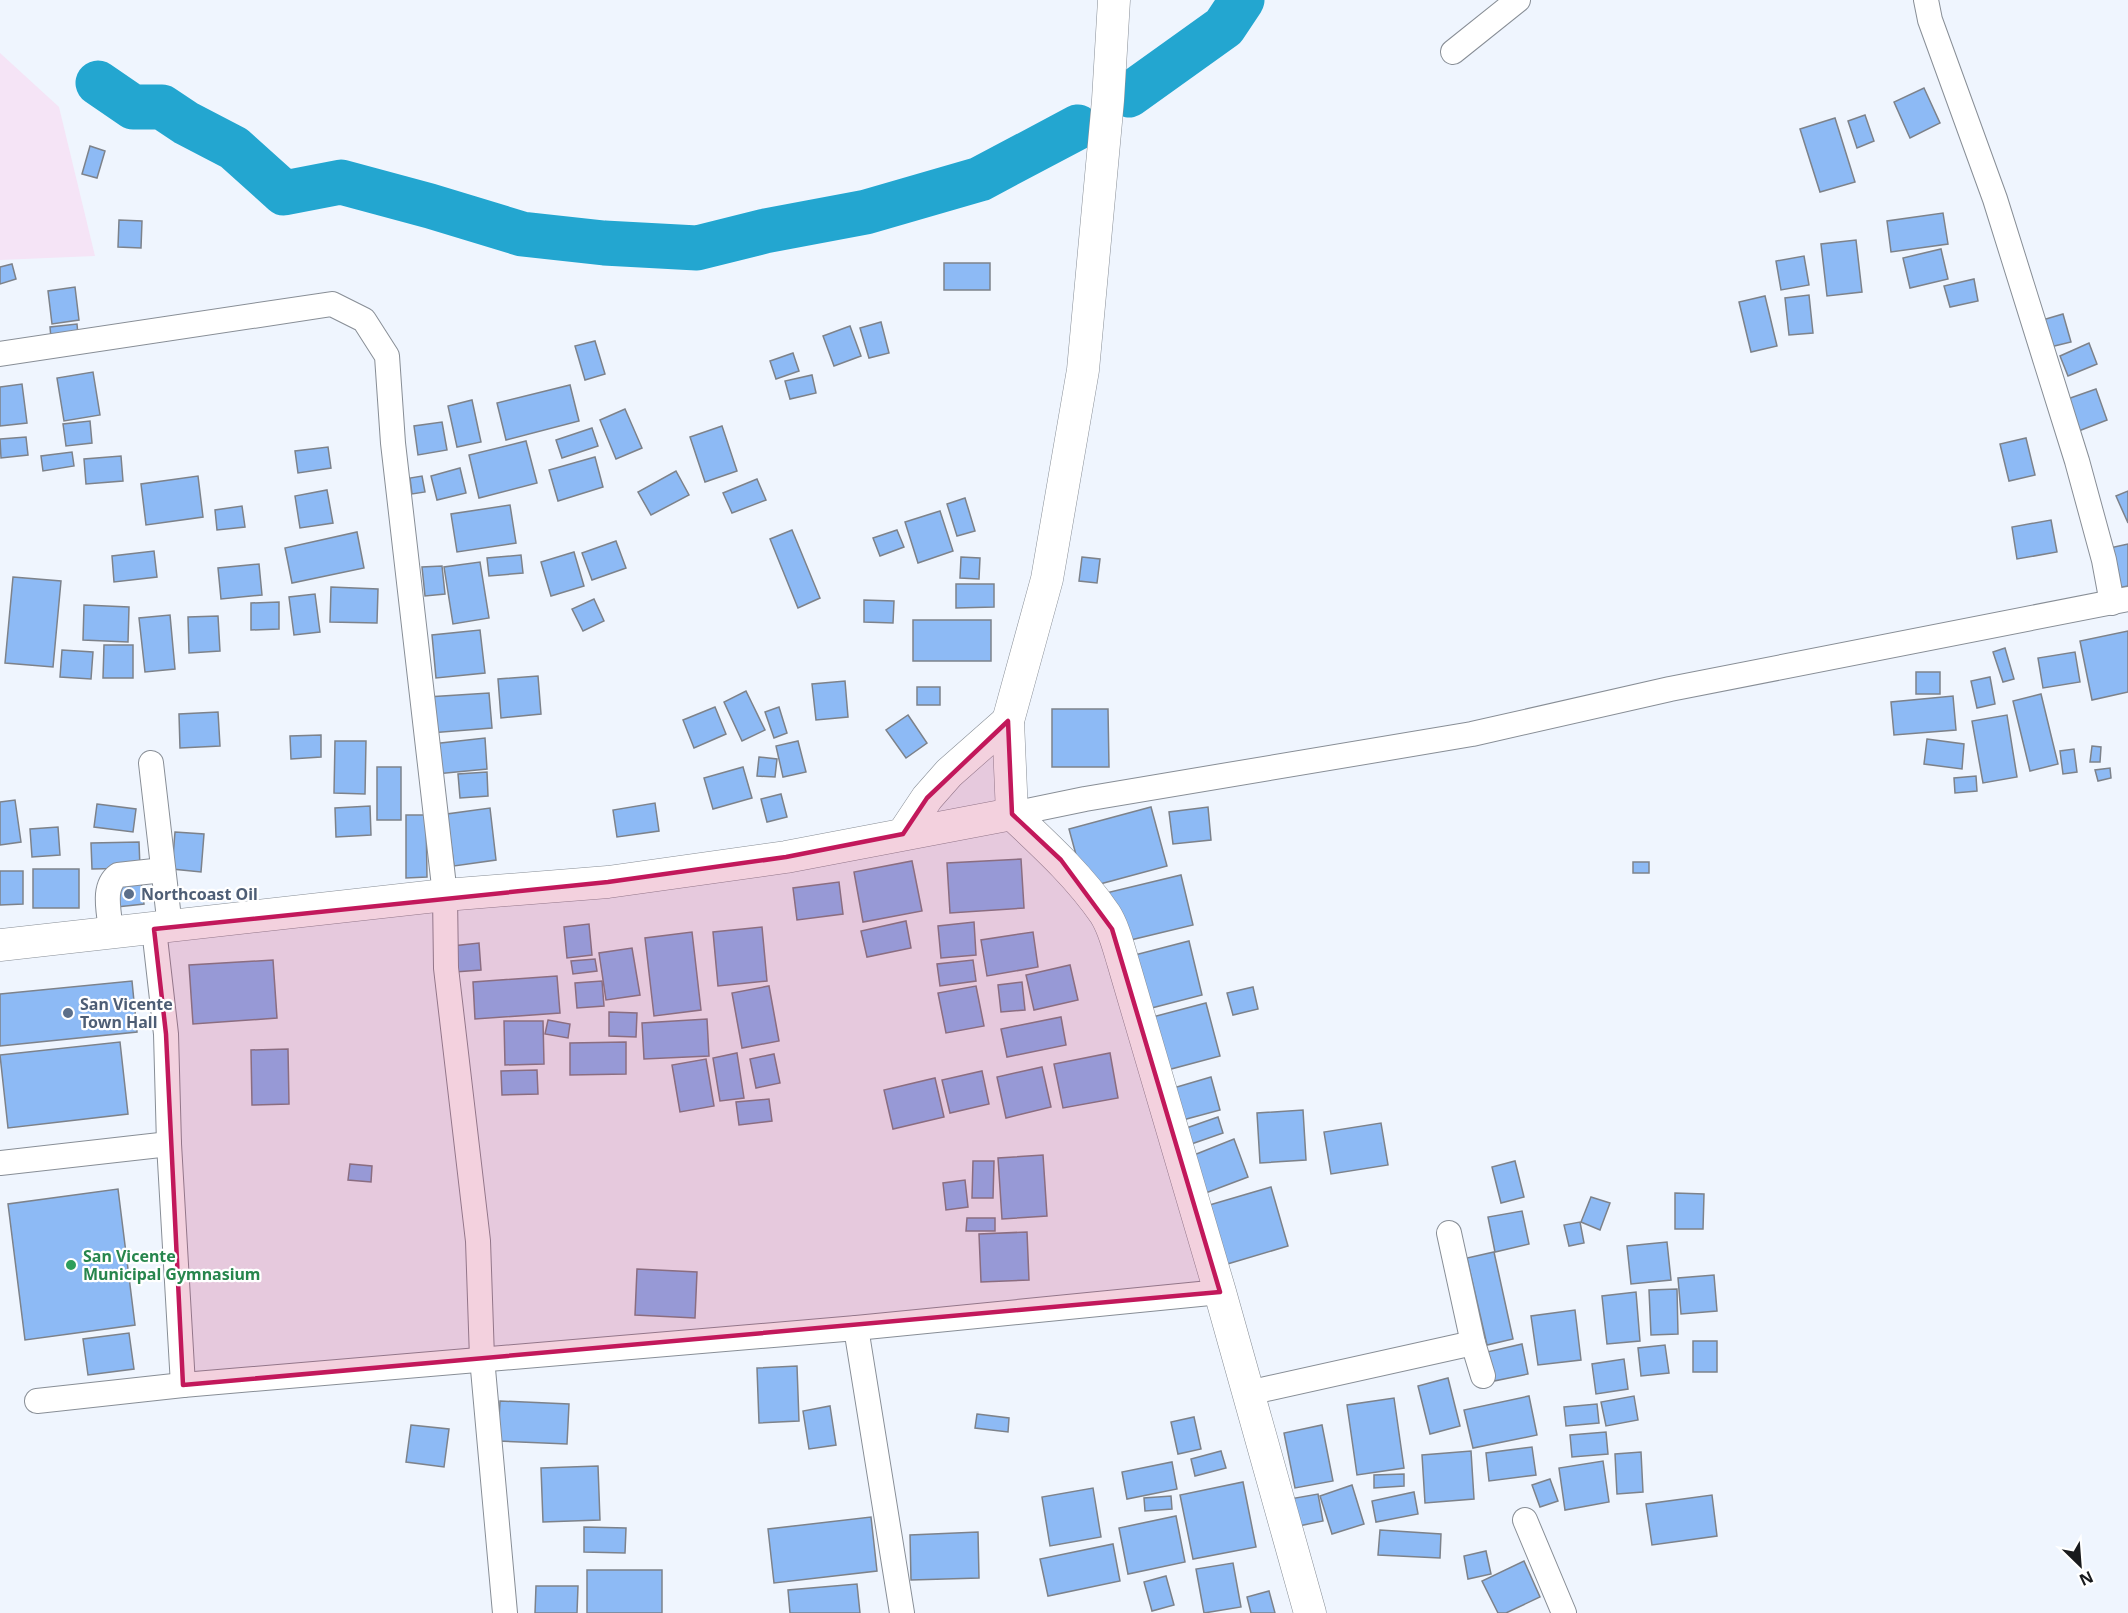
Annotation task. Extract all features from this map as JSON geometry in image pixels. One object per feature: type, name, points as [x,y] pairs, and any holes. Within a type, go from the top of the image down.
[{"type":"main road","points":[[1114,0],[1108,100],[1083,370],[1047,579],[1008,721],[1012,814],[1061,860],[1106,915],[1112,929],[1220,1292],[1310,1613]]},
{"type":"main road","points":[[903,834],[927,798],[949,774],[1008,721]]},
{"type":"main road","points":[[0,945],[445,895],[608,882],[786,857],[1012,814]]},
{"type":"street","points":[[1453,52],[1518,0]]},
{"type":"street","points":[[1012,814],[1085,799],[1472,734],[1670,689],[2120,601],[2104,560],[2077,461],[1995,199],[1930,20],[1926,0]]},
{"type":"street","points":[[0,354],[332,304],[364,320],[387,356],[393,443],[445,895],[446,968],[478,1241],[482,1358],[505,1613]]},
{"type":"street","points":[[151,763],[163,870],[162,928],[169,1144],[183,1385]]},
{"type":"street","points":[[111,933],[108,889],[113,879],[118,875],[163,870]]},
{"type":"street","points":[[0,1163],[169,1144]]},
{"type":"street","points":[[1449,1233],[1482,1376]]},
{"type":"street","points":[[37,1401],[183,1385],[856,1328],[1220,1292]]},
{"type":"street","points":[[856,1328],[902,1613]]},
{"type":"street","points":[[1248,1393],[1473,1343]]},
{"type":"street","points":[[1525,1520],[1558,1611]]},
{"type":"highlighted area","points":[[1008,721],[1012,814],[1061,860],[1112,929],[1220,1292],[183,1385],[166,1034],[154,929],[608,882],[786,857],[903,834],[927,798]]},
{"type":"shaded area","points":[[0,53],[59,107],[95,256],[0,260]]},
{"type":"building","points":[[1924,88],[1940,123],[1910,138],[1894,102]]},
{"type":"building","points":[[1865,115],[1874,141],[1857,148],[1848,121]]},
{"type":"building","points":[[1835,118],[1855,182],[1820,192],[1800,129]]},
{"type":"building","points":[[90,146],[105,151],[97,178],[82,174]]},
{"type":"building","points":[[1943,213],[1948,244],[1891,252],[1887,221]]},
{"type":"building","points":[[119,220],[142,221],[141,248],[118,247]]},
{"type":"building","points":[[1856,240],[1862,292],[1827,296],[1821,244]]},
{"type":"building","points":[[1941,249],[1948,279],[1910,288],[1903,258]]},
{"type":"building","points":[[1804,256],[1809,285],[1781,290],[1776,261]]},
{"type":"building","points":[[944,263],[990,263],[990,290],[944,290]]},
{"type":"building","points":[[12,264],[16,279],[0,284],[0,267]]},
{"type":"building","points":[[1974,279],[1978,301],[1950,307],[1944,286]]},
{"type":"building","points":[[75,287],[79,320],[52,324],[48,291]]},
{"type":"building","points":[[1809,295],[1813,333],[1789,335],[1785,298]]},
{"type":"building","points":[[1765,296],[1777,346],[1751,352],[1739,302]]},
{"type":"building","points":[[2063,314],[2071,342],[2046,348],[2039,321]]},
{"type":"building","points":[[881,322],[889,353],[869,358],[860,328]]},
{"type":"building","points":[[77,324],[78,335],[51,338],[50,327]]},
{"type":"building","points":[[850,326],[861,356],[834,366],[823,336]]},
{"type":"building","points":[[595,341],[605,374],[585,380],[575,346]]},
{"type":"building","points":[[2089,343],[2097,364],[2068,376],[2060,356]]},
{"type":"building","points":[[793,353],[799,371],[776,379],[770,361]]},
{"type":"building","points":[[93,372],[100,415],[64,421],[57,378]]},
{"type":"building","points":[[812,375],[816,393],[790,399],[785,381]]},
{"type":"building","points":[[22,384],[27,423],[0,426],[0,387]]},
{"type":"building","points":[[570,385],[579,421],[506,440],[497,403]]},
{"type":"building","points":[[2096,389],[2107,420],[2071,434],[2059,402]]},
{"type":"building","points":[[472,400],[481,442],[457,447],[448,406]]},
{"type":"building","points":[[625,409],[642,448],[616,459],[600,420]]},
{"type":"building","points":[[90,421],[92,443],[66,446],[63,424]]},
{"type":"building","points":[[442,422],[447,450],[418,455],[414,426]]},
{"type":"building","points":[[722,426],[737,471],[705,482],[690,437]]},
{"type":"building","points":[[592,428],[598,446],[562,458],[556,440]]},
{"type":"building","points":[[26,437],[28,455],[1,458],[0,439]]},
{"type":"building","points":[[2026,438],[2035,475],[2009,481],[2000,444]]},
{"type":"building","points":[[526,441],[537,483],[479,498],[469,455]]},
{"type":"building","points":[[328,447],[331,468],[298,473],[295,451]]},
{"type":"building","points":[[72,452],[74,466],[43,471],[41,456]]},
{"type":"building","points":[[121,456],[123,481],[86,484],[84,459]]},
{"type":"building","points":[[595,457],[603,487],[558,501],[549,470]]},
{"type":"building","points":[[460,468],[466,493],[437,500],[431,476]]},
{"type":"building","points":[[676,471],[689,495],[651,515],[638,492]]},
{"type":"building","points":[[198,476],[203,517],[146,525],[141,484]]},
{"type":"building","points":[[422,476],[425,492],[412,494],[410,478]]},
{"type":"building","points":[[757,479],[766,500],[732,513],[723,493]]},
{"type":"building","points":[[327,490],[333,523],[300,528],[295,496]]},
{"type":"building","points":[[2128,491],[2128,523],[2116,496]]},
{"type":"building","points":[[965,498],[975,531],[957,536],[947,504]]},
{"type":"building","points":[[510,505],[516,543],[457,552],[451,514]]},
{"type":"building","points":[[242,506],[245,527],[217,530],[215,510]]},
{"type":"building","points":[[940,511],[953,551],[918,563],[905,522]]},
{"type":"building","points":[[2051,520],[2057,552],[2017,559],[2012,527]]},
{"type":"building","points":[[792,530],[820,598],[798,608],[770,539]]},
{"type":"building","points":[[897,530],[904,547],[880,556],[873,538]]},
{"type":"building","points":[[357,532],[364,568],[292,583],[285,548]]},
{"type":"building","points":[[616,541],[626,568],[592,580],[582,553]]},
{"type":"building","points":[[2128,544],[2128,586],[2113,589],[2105,549]]},
{"type":"building","points":[[154,551],[157,577],[114,582],[112,556]]},
{"type":"building","points":[[574,552],[584,586],[551,596],[541,562]]},
{"type":"building","points":[[521,555],[523,573],[489,576],[487,558]]},
{"type":"building","points":[[961,557],[980,558],[979,579],[960,578]]},
{"type":"building","points":[[1082,557],[1100,559],[1097,583],[1079,581]]},
{"type":"building","points":[[480,562],[489,618],[453,624],[444,567]]},
{"type":"building","points":[[259,564],[262,595],[221,599],[218,568]]},
{"type":"building","points":[[442,566],[445,594],[425,596],[422,567]]},
{"type":"building","points":[[13,577],[61,581],[53,667],[5,663]]},
{"type":"building","points":[[956,584],[994,584],[994,607],[956,608]]},
{"type":"building","points":[[331,587],[378,589],[377,623],[330,622]]},
{"type":"building","points":[[315,594],[320,632],[294,635],[289,597]]},
{"type":"building","points":[[594,599],[604,621],[583,631],[572,609]]},
{"type":"building","points":[[864,600],[894,601],[893,623],[864,622]]},
{"type":"building","points":[[279,602],[279,629],[251,630],[251,603]]},
{"type":"building","points":[[84,605],[129,607],[128,642],[83,640]]},
{"type":"building","points":[[170,615],[175,669],[145,672],[139,618]]},
{"type":"building","points":[[218,616],[220,651],[189,653],[188,617]]},
{"type":"building","points":[[913,620],[991,620],[991,661],[913,661]]},
{"type":"building","points":[[480,630],[485,673],[436,678],[432,635]]},
{"type":"building","points":[[2128,631],[2128,692],[2092,700],[2080,641]]},
{"type":"building","points":[[104,645],[133,645],[133,678],[103,678]]},
{"type":"building","points":[[2005,648],[2014,679],[2003,682],[1993,652]]},
{"type":"building","points":[[62,650],[93,652],[91,679],[60,677]]},
{"type":"building","points":[[2075,652],[2080,682],[2043,688],[2038,658]]},
{"type":"building","points":[[1916,672],[1940,672],[1940,694],[1916,694]]},
{"type":"building","points":[[538,676],[541,714],[501,718],[498,679]]},
{"type":"building","points":[[1990,677],[1995,704],[1977,708],[1971,681]]},
{"type":"building","points":[[845,681],[848,717],[816,720],[812,684]]},
{"type":"building","points":[[917,687],[940,687],[940,705],[917,705]]},
{"type":"building","points":[[746,691],[765,730],[742,741],[724,702]]},
{"type":"building","points":[[489,693],[492,728],[430,733],[427,697]]},
{"type":"building","points":[[2041,694],[2058,764],[2030,771],[2013,701]]},
{"type":"building","points":[[1953,696],[1956,730],[1894,735],[1891,702]]},
{"type":"building","points":[[715,707],[726,734],[694,748],[683,720]]},
{"type":"building","points":[[779,707],[787,733],[774,738],[765,712]]},
{"type":"building","points":[[1052,709],[1108,709],[1109,767],[1052,767]]},
{"type":"building","points":[[218,712],[220,746],[180,748],[179,714]]},
{"type":"building","points":[[908,715],[927,743],[906,758],[886,730]]},
{"type":"building","points":[[2007,715],[2017,777],[1983,783],[1972,721]]},
{"type":"building","points":[[321,735],[321,757],[291,759],[290,736]]},
{"type":"building","points":[[485,738],[487,769],[436,774],[432,744]]},
{"type":"building","points":[[1927,739],[1964,744],[1962,769],[1924,764]]},
{"type":"building","points":[[335,741],[366,741],[365,794],[334,793]]},
{"type":"building","points":[[798,741],[806,772],[783,777],[776,746]]},
{"type":"building","points":[[2092,746],[2101,747],[2100,762],[2090,762]]},
{"type":"building","points":[[2074,749],[2077,772],[2063,774],[2060,751]]},
{"type":"building","points":[[759,757],[777,759],[775,777],[757,776]]},
{"type":"building","points":[[377,767],[401,767],[401,820],[377,820]]},
{"type":"building","points":[[743,767],[752,798],[713,809],[704,778]]},
{"type":"building","points":[[2110,768],[2111,778],[2098,781],[2095,770]]},
{"type":"building","points":[[487,772],[488,796],[460,798],[458,774]]},
{"type":"building","points":[[1976,776],[1977,791],[1955,793],[1954,778]]},
{"type":"building","points":[[781,794],[787,817],[767,822],[761,799]]},
{"type":"building","points":[[15,800],[21,842],[0,845],[0,802]]},
{"type":"building","points":[[655,803],[659,831],[617,837],[613,810]]},
{"type":"building","points":[[97,804],[136,809],[133,832],[94,827]]},
{"type":"building","points":[[370,806],[371,835],[336,837],[335,808]]},
{"type":"building","points":[[1151,807],[1167,866],[1085,888],[1069,829]]},
{"type":"building","points":[[1208,807],[1211,840],[1173,844],[1169,812]]},
{"type":"building","points":[[490,808],[496,860],[454,866],[447,814]]},
{"type":"building","points":[[406,815],[426,815],[427,877],[406,878]]},
{"type":"building","points":[[58,827],[60,855],[32,857],[30,829]]},
{"type":"building","points":[[175,832],[204,834],[201,872],[172,869]]},
{"type":"building","points":[[139,842],[140,868],[92,869],[91,843]]},
{"type":"building","points":[[1021,859],[1024,908],[950,913],[947,863]]},
{"type":"building","points":[[912,861],[922,911],[863,922],[854,872]]},
{"type":"building","points":[[1633,862],[1649,862],[1649,873],[1633,873]]},
{"type":"building","points":[[33,869],[79,869],[79,908],[33,908]]},
{"type":"building","points":[[0,871],[23,871],[23,904],[0,905]]},
{"type":"building","points":[[1181,875],[1193,925],[1118,943],[1106,893]]},
{"type":"building","name":"Northcoast Oil","points":[[141,880],[144,904],[117,907],[114,883]]},
{"type":"building","points":[[839,882],[843,914],[797,920],[793,888]]},
{"type":"building","points":[[906,921],[911,948],[867,957],[861,931]]},
{"type":"building","points":[[974,922],[976,955],[941,958],[938,926]]},
{"type":"building","points":[[589,924],[592,955],[567,958],[564,927]]},
{"type":"building","points":[[762,927],[767,981],[718,986],[713,932]]},
{"type":"building","points":[[692,932],[701,1010],[654,1016],[645,938]]},
{"type":"building","points":[[1033,932],[1038,967],[987,976],[981,940]]},
{"type":"building","points":[[1189,941],[1202,995],[1140,1011],[1127,957]]},
{"type":"building","points":[[479,943],[481,970],[455,972],[452,946]]},
{"type":"building","points":[[632,948],[640,995],[606,1000],[599,953]]},
{"type":"building","points":[[595,959],[597,971],[573,974],[571,961]]},
{"type":"building","points":[[273,960],[277,1018],[193,1024],[189,965]]},
{"type":"building","points":[[973,960],[976,981],[940,986],[937,964]]},
{"type":"building","points":[[1070,965],[1078,1000],[1034,1010],[1026,975]]},
{"type":"building","points":[[557,976],[560,1013],[475,1019],[473,982]]},
{"type":"building","name":"San Vicente Town Hall","points":[[132,981],[137,1032],[0,1046],[0,994]]},
{"type":"building","points":[[602,981],[604,1006],[577,1008],[575,983]]},
{"type":"building","points":[[1022,982],[1025,1010],[1001,1012],[998,985]]},
{"type":"building","points":[[769,986],[779,1041],[742,1048],[732,993]]},
{"type":"building","points":[[976,986],[984,1026],[946,1033],[938,993]]},
{"type":"building","points":[[1253,987],[1258,1009],[1233,1015],[1227,993]]},
{"type":"building","points":[[1206,1003],[1220,1056],[1160,1072],[1145,1019]]},
{"type":"building","points":[[609,1012],[637,1013],[636,1037],[609,1036]]},
{"type":"building","points":[[1061,1017],[1066,1045],[1007,1057],[1001,1029]]},
{"type":"building","points":[[707,1019],[709,1056],[644,1059],[642,1023]]},
{"type":"building","points":[[548,1020],[570,1024],[568,1038],[545,1034]]},
{"type":"building","points":[[504,1021],[543,1021],[544,1064],[505,1065]]},
{"type":"building","points":[[120,1042],[128,1114],[8,1128],[0,1055]]},
{"type":"building","points":[[626,1042],[626,1074],[570,1075],[570,1043]]},
{"type":"building","points":[[288,1049],[289,1104],[252,1105],[251,1050]]},
{"type":"building","points":[[737,1053],[744,1098],[720,1101],[713,1058]]},
{"type":"building","points":[[1110,1053],[1118,1098],[1063,1108],[1054,1064]]},
{"type":"building","points":[[774,1054],[780,1083],[756,1088],[750,1059]]},
{"type":"building","points":[[706,1059],[714,1106],[680,1112],[672,1065]]},
{"type":"building","points":[[1042,1067],[1051,1107],[1006,1118],[997,1077]]},
{"type":"building","points":[[537,1070],[538,1094],[502,1095],[501,1071]]},
{"type":"building","points":[[982,1071],[989,1104],[950,1113],[942,1080]]},
{"type":"building","points":[[1211,1077],[1220,1110],[1179,1121],[1170,1089]]},
{"type":"building","points":[[935,1078],[944,1117],[893,1129],[884,1090]]},
{"type":"building","points":[[769,1099],[772,1121],[739,1125],[736,1102]]},
{"type":"building","points":[[1303,1110],[1306,1160],[1260,1163],[1257,1113]]},
{"type":"building","points":[[1218,1117],[1223,1133],[1180,1148],[1175,1132]]},
{"type":"building","points":[[1381,1123],[1388,1165],[1331,1174],[1324,1132]]},
{"type":"building","points":[[1234,1139],[1248,1177],[1203,1194],[1189,1157]]},
{"type":"building","points":[[1043,1155],[1047,1216],[1002,1219],[998,1158]]},
{"type":"building","points":[[973,1161],[994,1161],[993,1198],[972,1198]]},
{"type":"building","points":[[1515,1161],[1524,1197],[1501,1203],[1492,1167]]},
{"type":"building","points":[[350,1164],[372,1166],[371,1182],[348,1180]]},
{"type":"building","points":[[965,1180],[968,1207],[946,1210],[943,1183]]},
{"type":"building","points":[[1271,1187],[1288,1246],[1224,1265],[1206,1206]]},
{"type":"building","name":"San Vicente Municipal Gymnasium","points":[[118,1189],[135,1325],[25,1340],[8,1204]]},
{"type":"building","points":[[1675,1193],[1704,1194],[1703,1229],[1675,1229]]},
{"type":"building","points":[[1591,1197],[1610,1203],[1600,1230],[1581,1222]]},
{"type":"building","points":[[1522,1211],[1529,1244],[1495,1252],[1488,1217]]},
{"type":"building","points":[[967,1218],[995,1218],[995,1231],[966,1231]]},
{"type":"building","points":[[1580,1222],[1584,1243],[1569,1246],[1564,1225]]},
{"type":"building","points":[[1027,1232],[1029,1280],[981,1282],[979,1234]]},
{"type":"building","points":[[1667,1242],[1671,1280],[1631,1284],[1627,1246]]},
{"type":"building","points":[[1494,1252],[1513,1339],[1487,1345],[1467,1258]]},
{"type":"building","points":[[637,1269],[697,1272],[695,1318],[635,1315]]},
{"type":"building","points":[[1714,1275],[1717,1311],[1681,1314],[1678,1278]]},
{"type":"building","points":[[1677,1289],[1678,1334],[1651,1335],[1649,1290]]},
{"type":"building","points":[[1636,1292],[1640,1341],[1607,1344],[1602,1296]]},
{"type":"building","points":[[1575,1310],[1581,1360],[1538,1365],[1531,1316]]},
{"type":"building","points":[[129,1333],[134,1369],[88,1375],[83,1339]]},
{"type":"building","points":[[1693,1341],[1717,1341],[1717,1372],[1693,1372]]},
{"type":"building","points":[[1522,1344],[1528,1374],[1494,1381],[1487,1352]]},
{"type":"building","points":[[1665,1345],[1669,1373],[1641,1376],[1638,1348]]},
{"type":"building","points":[[1624,1359],[1628,1389],[1596,1394],[1592,1364]]},
{"type":"building","points":[[797,1366],[799,1421],[759,1423],[757,1368]]},
{"type":"building","points":[[1448,1378],[1460,1426],[1430,1434],[1418,1386]]},
{"type":"building","points":[[1529,1396],[1537,1435],[1473,1448],[1464,1410]]},
{"type":"building","points":[[1634,1396],[1638,1420],[1606,1426],[1601,1402]]},
{"type":"building","points":[[1394,1398],[1404,1468],[1357,1475],[1347,1405]]},
{"type":"building","points":[[500,1401],[569,1404],[567,1444],[498,1441]]},
{"type":"building","points":[[1597,1404],[1599,1423],[1566,1426],[1564,1407]]},
{"type":"building","points":[[830,1406],[836,1445],[809,1449],[803,1411]]},
{"type":"building","points":[[977,1414],[1009,1418],[1008,1432],[975,1428]]},
{"type":"building","points":[[1194,1417],[1201,1449],[1178,1454],[1171,1422]]},
{"type":"building","points":[[411,1425],[449,1429],[444,1467],[406,1462]]},
{"type":"building","points":[[1322,1425],[1333,1481],[1295,1488],[1284,1433]]},
{"type":"building","points":[[1606,1432],[1608,1454],[1572,1457],[1570,1435]]},
{"type":"building","points":[[1532,1447],[1536,1475],[1489,1481],[1486,1453]]},
{"type":"building","points":[[1221,1451],[1226,1468],[1195,1476],[1191,1459]]},
{"type":"building","points":[[1471,1451],[1474,1499],[1425,1503],[1422,1455]]},
{"type":"building","points":[[1641,1452],[1643,1492],[1617,1494],[1615,1454]]},
{"type":"building","points":[[1603,1461],[1609,1502],[1565,1510],[1559,1468]]},
{"type":"building","points":[[1172,1462],[1177,1489],[1127,1499],[1122,1472]]},
{"type":"building","points":[[598,1466],[600,1520],[543,1522],[541,1468]]},
{"type":"building","points":[[1404,1474],[1404,1486],[1374,1488],[1374,1475]]},
{"type":"building","points":[[1550,1479],[1558,1501],[1540,1507],[1532,1485]]},
{"type":"building","points":[[1243,1482],[1256,1547],[1193,1559],[1180,1495]]},
{"type":"building","points":[[1352,1485],[1364,1524],[1332,1534],[1320,1496]]},
{"type":"building","points":[[1093,1488],[1101,1537],[1050,1546],[1042,1497]]},
{"type":"building","points":[[1414,1492],[1418,1514],[1376,1522],[1372,1501]]},
{"type":"building","points":[[1318,1494],[1323,1521],[1289,1528],[1284,1500]]},
{"type":"building","points":[[1712,1495],[1717,1536],[1652,1545],[1646,1504]]},
{"type":"building","points":[[1171,1496],[1172,1509],[1145,1511],[1144,1498]]},
{"type":"building","points":[[1176,1516],[1185,1562],[1128,1574],[1119,1528]]},
{"type":"building","points":[[871,1517],[877,1571],[774,1583],[768,1529]]},
{"type":"building","points":[[584,1527],[626,1528],[625,1553],[584,1552]]},
{"type":"building","points":[[1380,1530],[1441,1534],[1440,1558],[1378,1555]]},
{"type":"building","points":[[978,1532],[979,1578],[911,1580],[910,1535]]},
{"type":"building","points":[[1113,1544],[1120,1581],[1048,1596],[1040,1559]]},
{"type":"building","points":[[1486,1551],[1491,1574],[1468,1579],[1464,1556]]},
{"type":"building","points":[[1524,1561],[1540,1597],[1506,1613],[1498,1613],[1482,1581]]},
{"type":"building","points":[[1233,1563],[1241,1607],[1204,1613],[1196,1569]]},
{"type":"building","points":[[587,1570],[662,1570],[662,1613],[587,1613]]},
{"type":"building","points":[[1166,1576],[1174,1605],[1152,1611],[1144,1582]]},
{"type":"building","points":[[857,1584],[860,1613],[790,1613],[788,1590]]},
{"type":"building","points":[[536,1586],[578,1586],[577,1613],[535,1613]]},
{"type":"building","points":[[1269,1591],[1275,1613],[1251,1613],[1247,1597]]},
{"type":"waterway","points":[[1129,95],[1224,27],[1242,0]]},
{"type":"waterway","points":[[98,83],[133,107],[162,107],[186,123],[234,148],[284,193],[341,182],[522,234],[604,243],[697,248],[765,231],[866,212],[980,179],[1078,127]]},
{"type":"place","name":"Northcoast Oil","points":[[129,894]]},
{"type":"place","name":"San Vicente Town Hall","points":[[68,1013]]},
{"type":"place","name":"San Vicente Municipal Gymnasium","points":[[71,1265]]}]
